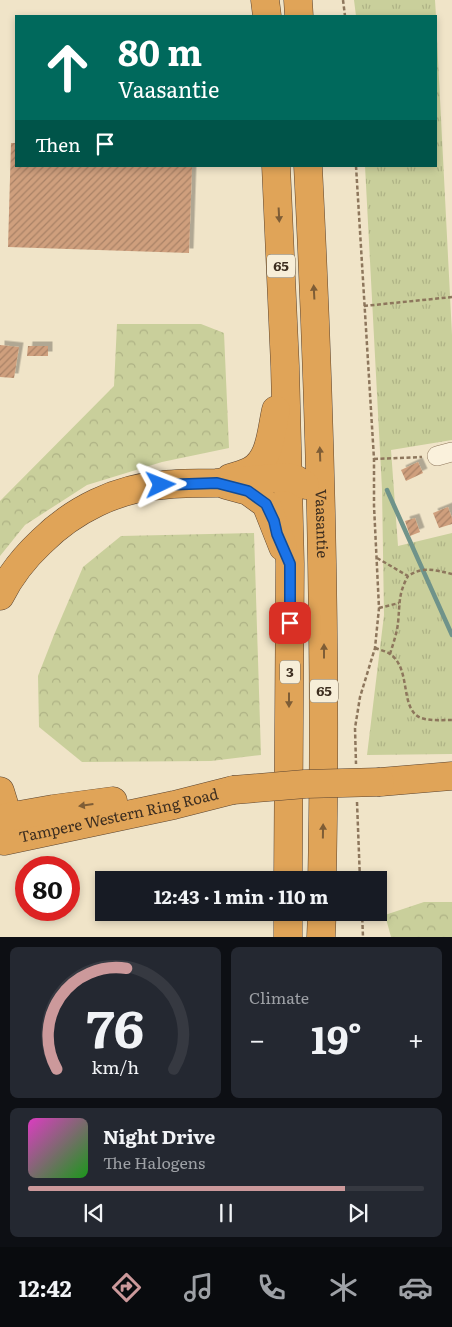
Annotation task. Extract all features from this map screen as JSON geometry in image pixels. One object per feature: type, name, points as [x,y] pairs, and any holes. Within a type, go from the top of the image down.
[{"type":"highway","points":[[266,0],[266,15]]},
{"type":"highway","points":[[298,0],[299,15]]},
{"type":"highway","name":"65","points":[[276,167],[285,366],[290,564]]},
{"type":"highway","name":"Vaasantie","points":[[308,167],[321,478],[324,607],[322,871]]},
{"type":"highway","name":"65","points":[[217,483],[250,471],[266,456],[285,366]]},
{"type":"highway","points":[[217,483],[288,477],[306,485],[321,503]]},
{"type":"highway","name":"3","points":[[0,596],[14,574],[50,533],[69,518],[91,505],[112,496],[161,485],[217,483],[248,491],[266,504],[290,564],[288,871]]},
{"type":"highway","name":"Tampere Western Ring Road","points":[[0,791],[6,829],[174,805],[234,790],[304,784],[380,782],[450,777]]},
{"type":"highway","points":[[288,921],[288,937]]},
{"type":"highway","points":[[321,937],[322,921]]},
{"type":"path","points":[[343,0],[345,15]]},
{"type":"path","points":[[356,167],[374,459],[380,608],[375,648],[360,697],[355,728],[356,764]]},
{"type":"path","points":[[364,306],[452,297]]},
{"type":"path","points":[[374,459],[445,454]]},
{"type":"path","points":[[377,558],[408,576]]},
{"type":"path","points":[[390,654],[398,624],[402,588],[408,576],[414,572],[426,569],[452,574]]},
{"type":"path","points":[[380,608],[399,603]]},
{"type":"path","points":[[375,648],[390,654],[397,661],[405,678],[411,710],[419,717],[429,720],[452,720]]},
{"type":"path","points":[[357,802],[360,871]]},
{"type":"path","points":[[362,921],[363,937]]},
{"type":"green space","points":[[354,0],[435,0],[436,15],[356,15]]},
{"type":"green space","points":[[437,40],[452,335],[452,440],[391,450],[398,546],[452,533],[452,754],[367,755],[384,615],[382,489],[365,167],[437,167]]},
{"type":"green space","points":[[117,324],[201,324],[224,333],[229,448],[162,462],[87,485],[25,525],[0,556],[0,501],[114,386]]},
{"type":"green space","points":[[254,533],[261,755],[211,761],[82,762],[39,727],[38,676],[83,567],[121,536]]},
{"type":"green space","points":[[424,902],[452,902],[452,937],[391,937],[387,921],[387,914]]},
{"type":"building","points":[[11,143],[15,143],[15,167],[192,167],[189,253],[8,247]]},
{"type":"building","points":[[0,345],[19,347],[14,378],[0,377]]},
{"type":"building","points":[[28,346],[48,346],[48,356],[27,356]]},
{"type":"building","points":[[418,462],[423,473],[406,481],[401,470]]},
{"type":"building","points":[[448,507],[452,524],[439,528],[433,513]]},
{"type":"building","points":[[415,518],[420,532],[410,536],[405,521]]},
{"type":"waterway","points":[[387,490],[452,635]]},
{"type":"route","points":[[161,485],[217,483],[248,491],[266,504],[290,564],[290,623]]}]
